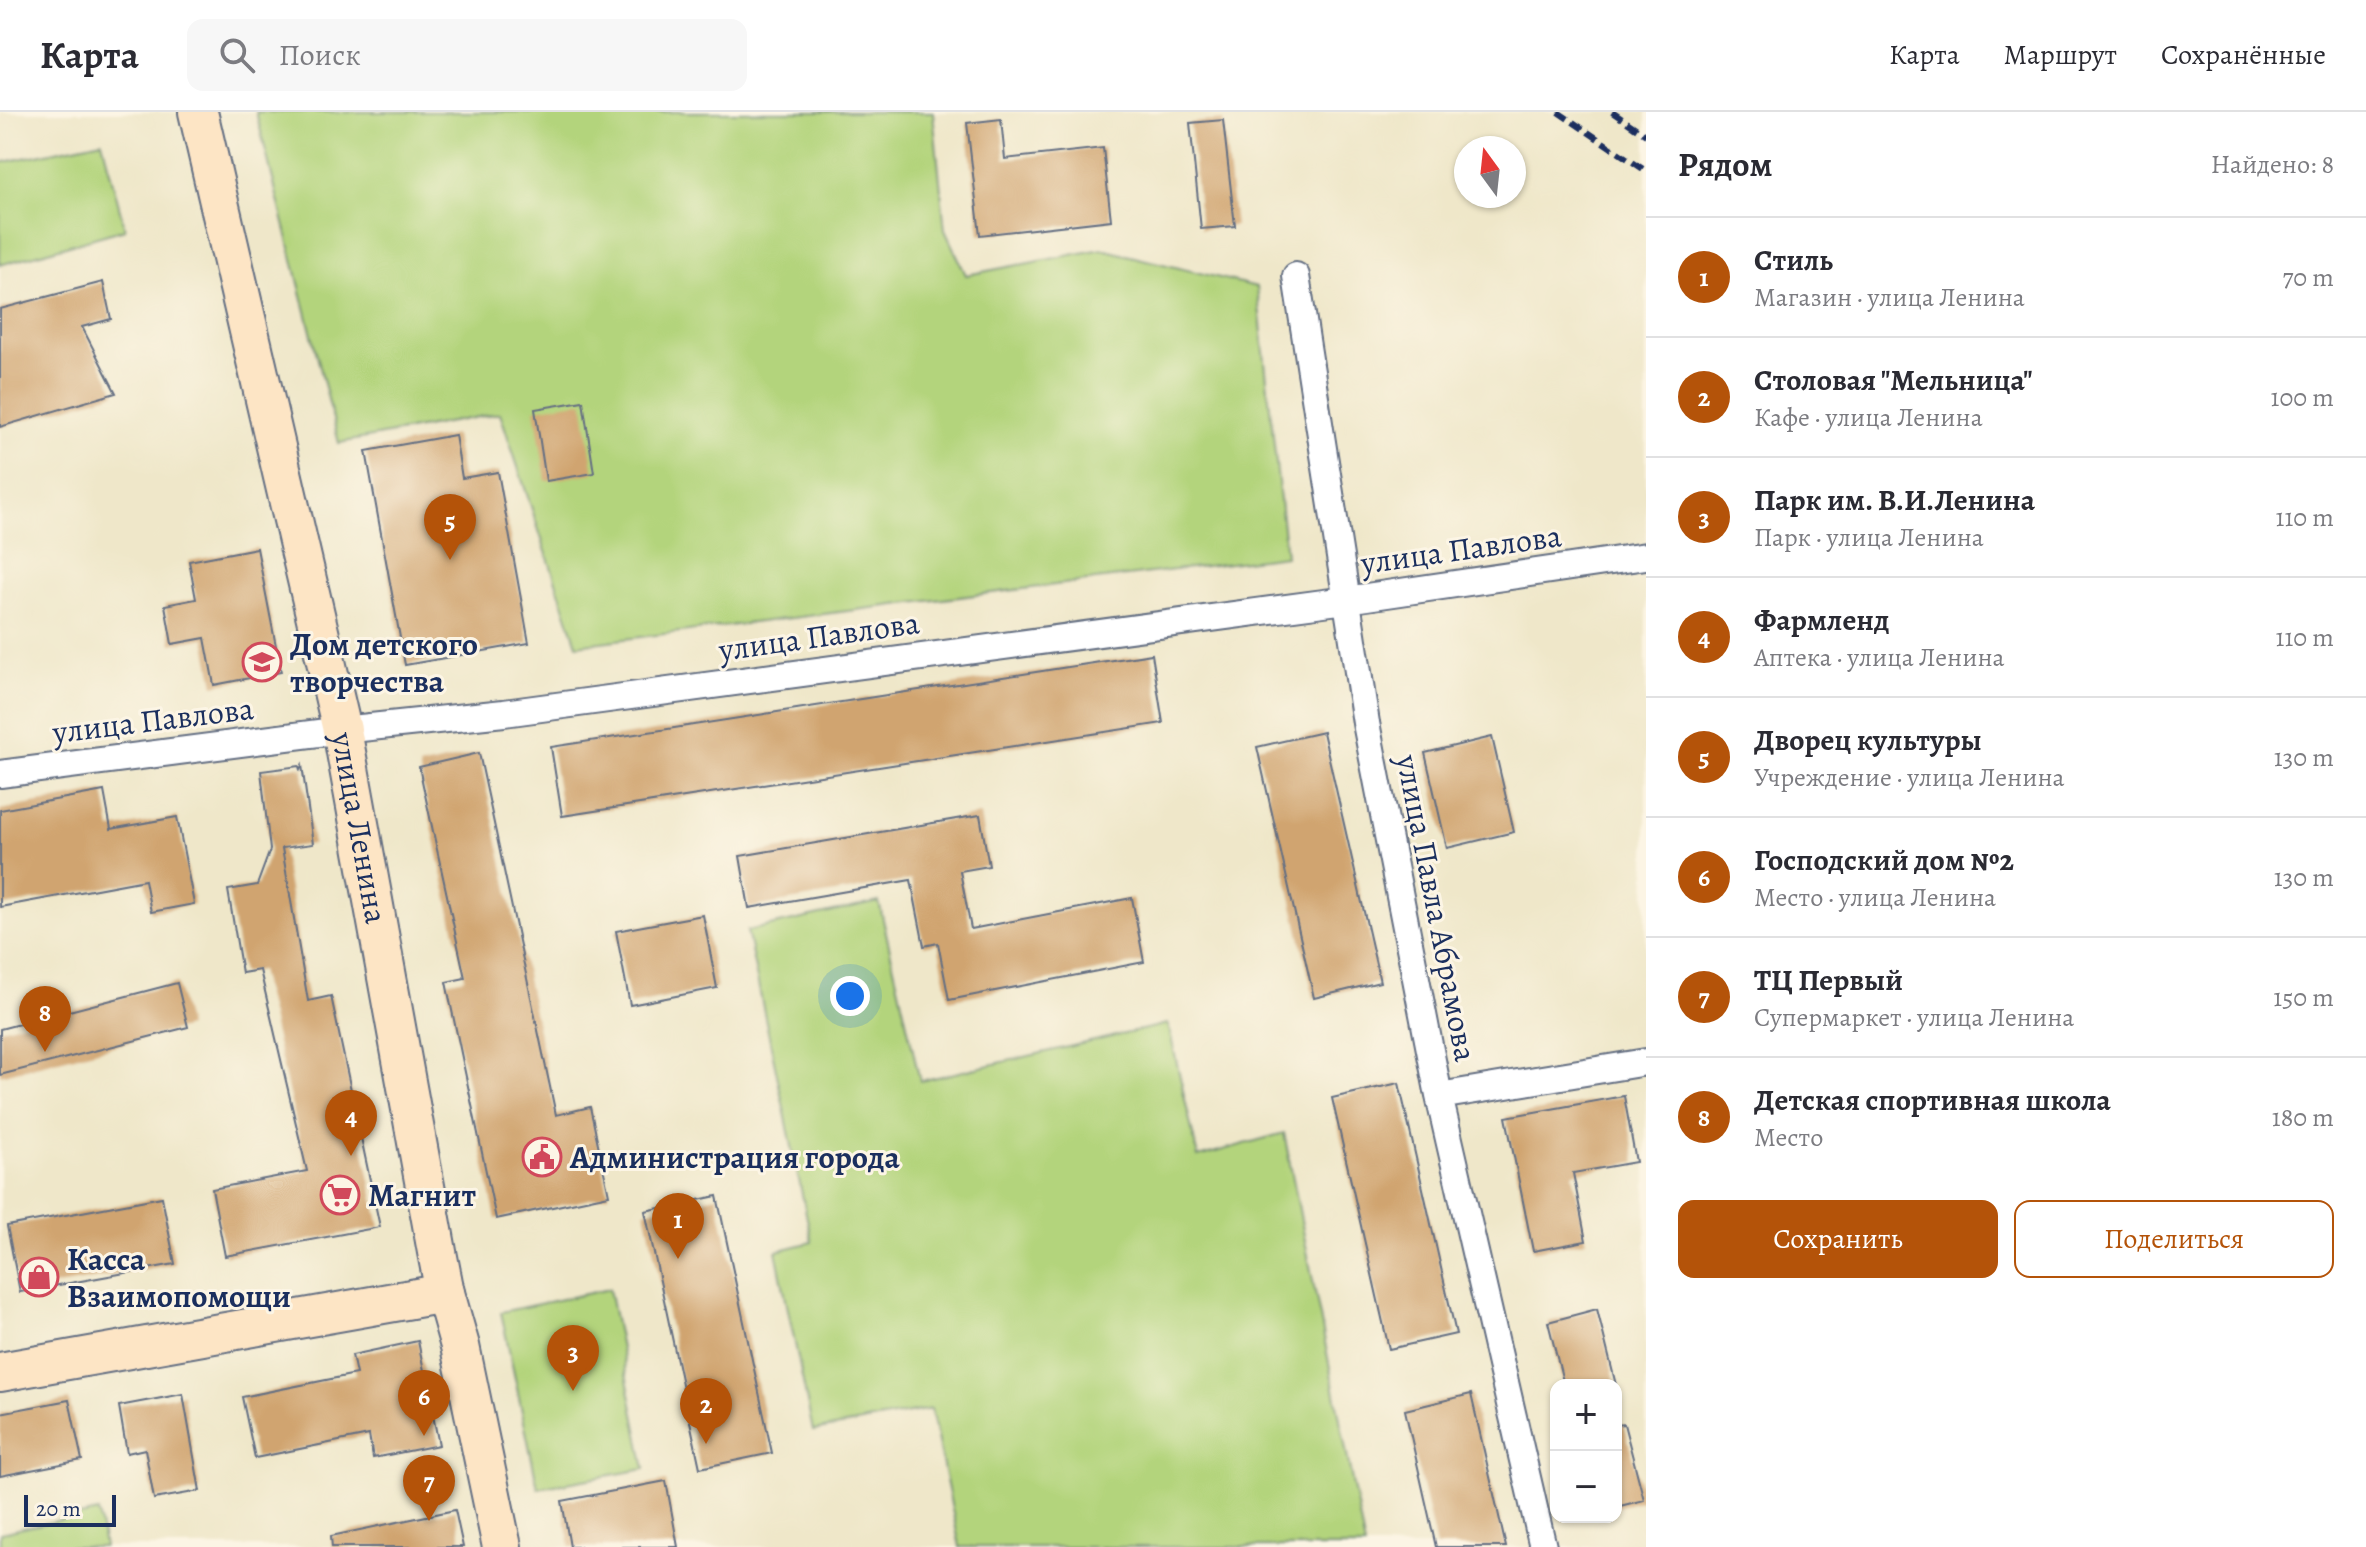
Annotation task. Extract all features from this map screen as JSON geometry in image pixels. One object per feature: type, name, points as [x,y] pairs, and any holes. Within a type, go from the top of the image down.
[{"type":"main road","name":"улица Ленина","points":[[198,112],[342,730],[445,1293],[460,1346],[502,1547]]},
{"type":"main road","points":[[0,1372],[445,1293]]},
{"type":"street","name":"улица Павла Абрамова","points":[[1296,276],[1366,723],[1439,1096],[1543,1547]]},
{"type":"street","name":"улица Павлова","points":[[0,774],[342,730],[520,711],[1346,600],[1646,556]]},
{"type":"street","points":[[1439,1096],[1646,1062]]},
{"type":"green space","points":[[256,112],[933,112],[945,230],[966,275],[1102,249],[1257,287],[1286,556],[577,645],[500,413],[339,443]]},
{"type":"green space","points":[[102,141],[125,229],[0,265],[0,163]]},
{"type":"green space","points":[[879,902],[920,1081],[1168,1024],[1198,1157],[1284,1133],[1365,1547],[960,1547],[931,1409],[813,1431],[776,1251],[812,1242],[747,931]]},
{"type":"green space","points":[[609,1289],[645,1469],[538,1488],[501,1312]]},
{"type":"green space","points":[[98,1512],[104,1547],[0,1547],[0,1533]]},
{"type":"building","points":[[1001,119],[1005,159],[1103,148],[1111,220],[980,235],[967,123]]},
{"type":"building","points":[[1223,120],[1235,226],[1201,229],[1190,123]]},
{"type":"building","points":[[103,282],[111,319],[82,327],[116,393],[0,427],[0,309]]},
{"type":"building","points":[[583,401],[594,473],[546,481],[535,409]]},
{"type":"building","points":[[455,435],[462,478],[498,472],[529,643],[405,665],[366,451]]},
{"type":"building","points":[[257,548],[281,672],[214,685],[205,638],[172,644],[165,605],[196,599],[189,561]]},
{"type":"building","points":[[1152,654],[1163,723],[562,816],[551,747]]},
{"type":"building","points":[[1323,732],[1380,982],[1314,998],[1257,747]]},
{"type":"building","points":[[1492,737],[1514,832],[1447,848],[1425,753]]},
{"type":"building","points":[[479,753],[556,1115],[590,1107],[609,1195],[496,1219],[446,982],[465,978],[419,767]]},
{"type":"building","points":[[302,765],[313,844],[282,848],[308,1001],[331,996],[380,1227],[225,1256],[212,1189],[307,1171],[260,970],[242,973],[228,890],[257,885],[270,850],[261,771],[299,766],[300,770]]},
{"type":"building","points":[[104,791],[111,829],[177,817],[194,904],[151,912],[145,880],[0,907],[0,810]]},
{"type":"building","points":[[980,815],[989,866],[960,871],[971,929],[1132,898],[1144,962],[949,1000],[938,943],[924,946],[911,880],[749,908],[740,856]]},
{"type":"building","points":[[703,915],[717,988],[630,1005],[616,931]]},
{"type":"building","points":[[177,983],[188,1027],[0,1075],[0,1029]]},
{"type":"building","points":[[1399,1083],[1456,1334],[1389,1349],[1332,1098]]},
{"type":"building","points":[[1624,1096],[1636,1162],[1573,1173],[1586,1241],[1533,1251],[1506,1117]]},
{"type":"building","points":[[717,1196],[772,1453],[700,1468],[645,1211]]},
{"type":"building","points":[[162,1197],[175,1264],[20,1292],[7,1226]]},
{"type":"building","points":[[1597,1309],[1614,1379],[1562,1379],[1548,1322]]},
{"type":"building","points":[[418,1341],[439,1445],[373,1458],[369,1435],[255,1458],[242,1397],[356,1374],[352,1355]]},
{"type":"building","points":[[183,1394],[200,1491],[154,1499],[145,1449],[127,1453],[119,1406]]},
{"type":"building","points":[[1471,1394],[1506,1547],[1436,1547],[1405,1410]]},
{"type":"building","points":[[69,1400],[82,1460],[0,1476],[0,1413]]},
{"type":"building","points":[[1622,1424],[1644,1500],[1622,1506],[1622,1451]]},
{"type":"building","points":[[666,1481],[678,1547],[570,1547],[562,1501]]},
{"type":"building","points":[[455,1510],[463,1547],[332,1547],[331,1536]]},
{"type":"railway","points":[[1558,112],[1646,171]]},
{"type":"railway","points":[[1612,112],[1646,135]]},
{"type":"place","name":"Дворец культуры","points":[[450,560]]},
{"type":"place","name":"Дом детского творчества","points":[[262,662]]},
{"type":"place","name":"Детская спортивная школа","points":[[45,1052]]},
{"type":"place","name":"Фармленд","points":[[351,1156]]},
{"type":"place","name":"Администрация города","points":[[542,1157]]},
{"type":"place","name":"Магнит","points":[[340,1195]]},
{"type":"place","name":"Стиль","points":[[678,1259]]},
{"type":"place","name":"Касса Взаимопомощи","points":[[39,1277]]},
{"type":"place","name":"Парк им. В.И.Ленина","points":[[573,1391]]},
{"type":"place","name":"Господский дом №2","points":[[424,1436]]},
{"type":"place","name":"Столовая \"Мельница\"","points":[[706,1444]]},
{"type":"place","name":"ТЦ Первый","points":[[429,1521]]}]
